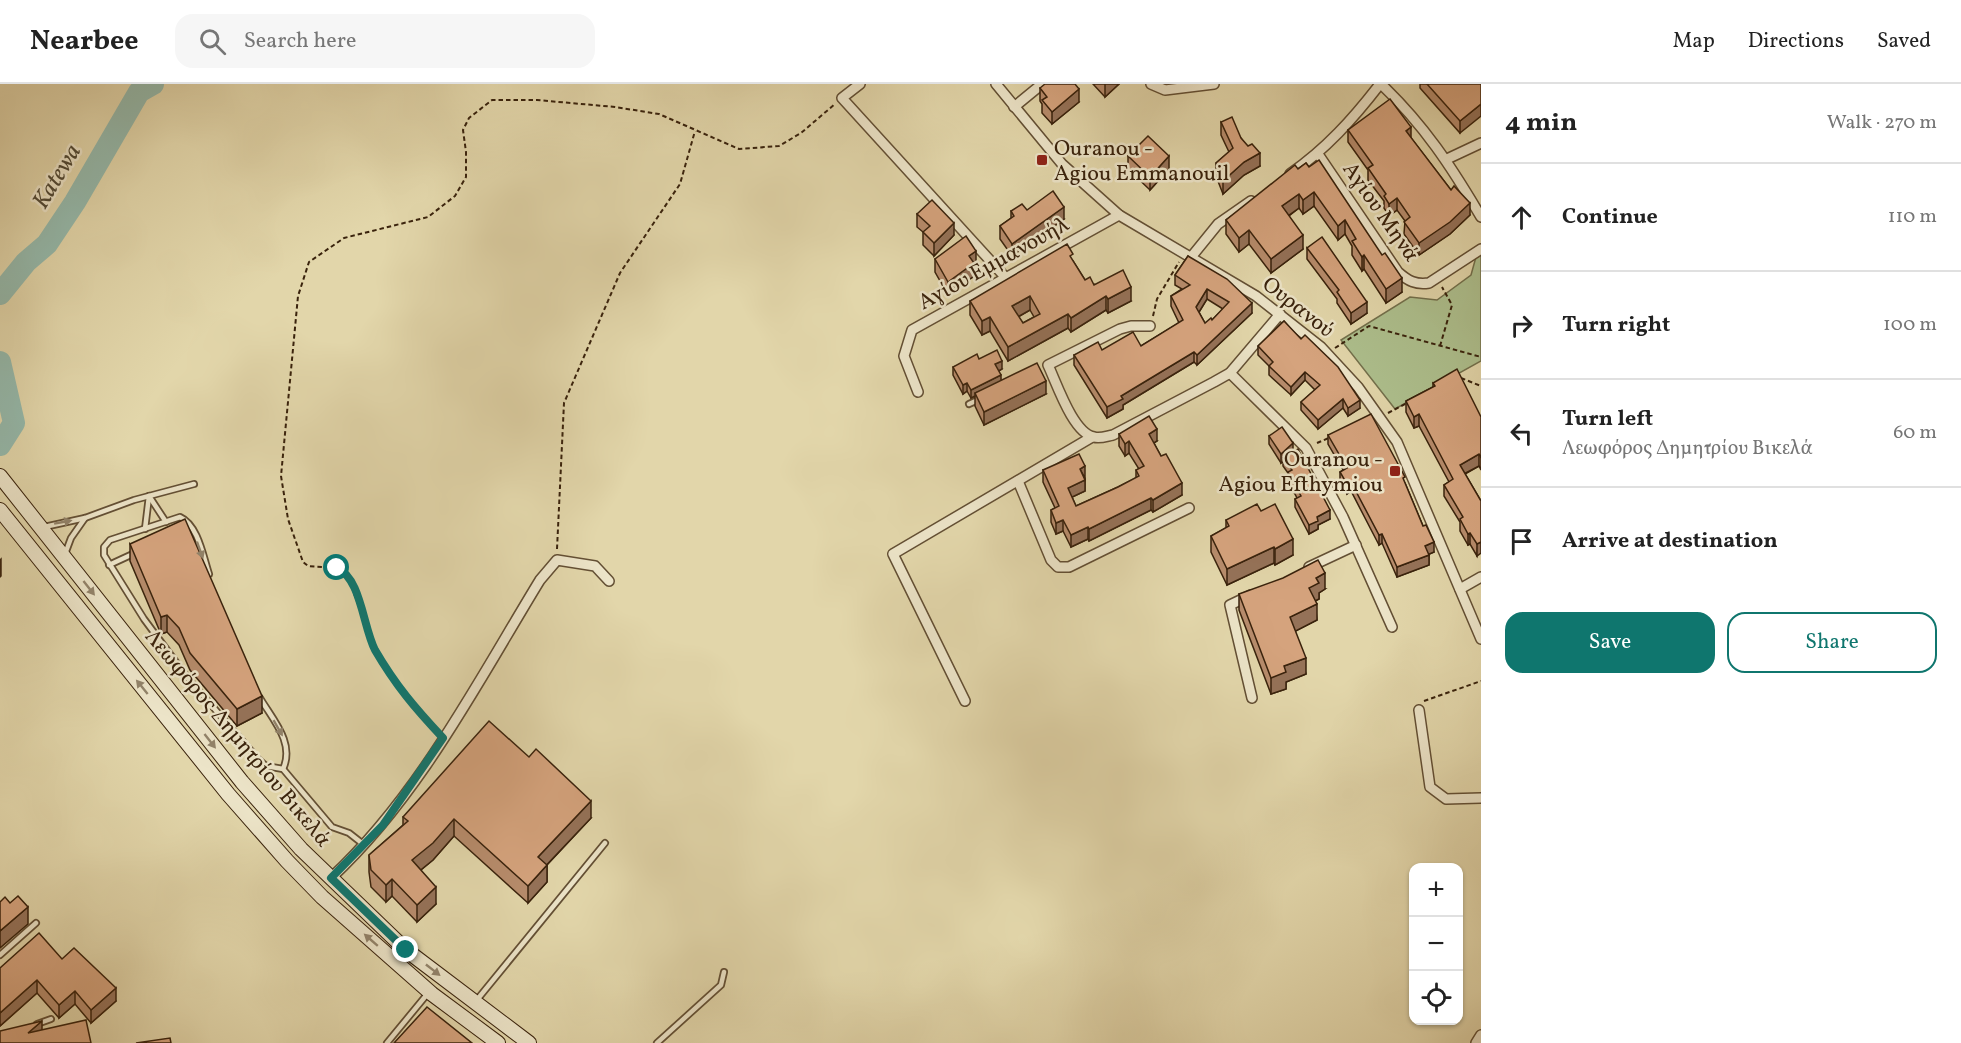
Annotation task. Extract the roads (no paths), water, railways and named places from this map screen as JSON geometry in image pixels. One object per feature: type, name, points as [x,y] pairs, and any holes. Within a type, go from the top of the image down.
[{"type":"main road","name":"Λεωφόρος Δημητρίου Βικελά","points":[[0,476],[242,782],[301,849],[406,950],[529,1043]]},
{"type":"main road","name":"Λεωφόρος Δημητρίου Βικελά","points":[[0,510],[228,794],[287,861],[322,897],[429,991],[498,1043]]},
{"type":"street","points":[[860,84],[842,98],[1006,278]]},
{"type":"street","name":"Ουρανού","points":[[996,84],[1062,164],[1119,215],[1188,254],[1280,314],[1327,353],[1359,387],[1381,417],[1409,467],[1481,639]]},
{"type":"street","points":[[1014,107],[1042,84]]},
{"type":"street","points":[[1152,84],[1165,90],[1214,84]]},
{"type":"street","points":[[1282,180],[1318,154],[1352,119],[1381,84],[1412,113],[1447,159],[1481,217]]},
{"type":"street","points":[[1447,159],[1481,143]]},
{"type":"street","name":"Αγίου Μηνά","points":[[1318,154],[1398,272],[1406,279],[1422,284],[1438,279],[1481,249]]},
{"type":"street","points":[[1188,254],[1218,224],[1263,192]]},
{"type":"street","name":"Αγίου Εμμανουήλ","points":[[918,392],[904,356],[912,330],[1119,215]]},
{"type":"street","points":[[965,701],[893,554],[1092,437],[1113,435],[1230,373],[1280,314]]},
{"type":"street","points":[[1092,437],[1074,421],[1048,365],[1120,329],[1131,326],[1150,326]]},
{"type":"street","points":[[1230,373],[1306,448],[1356,545],[1392,627]]},
{"type":"street","points":[[1018,481],[1052,560],[1058,567],[1069,567],[1189,508]]},
{"type":"street","points":[[1303,570],[1356,545]]},
{"type":"street","points":[[331,878],[365,846],[411,788],[540,580],[557,560],[595,566],[609,581]]},
{"type":"street","points":[[1460,590],[1481,577]]},
{"type":"street","points":[[1252,698],[1230,605],[1261,590]]},
{"type":"street","points":[[1419,710],[1430,787],[1446,799],[1481,798]]},
{"type":"street","points":[[1476,1043],[1481,1035]]},
{"type":"lane","points":[[1038,370],[1048,365]]},
{"type":"lane","points":[[969,404],[988,395]]},
{"type":"lane","points":[[41,528],[86,518],[149,496],[194,484]]},
{"type":"lane","points":[[149,496],[166,522]]},
{"type":"lane","points":[[145,528],[149,496]]},
{"type":"lane","points":[[211,579],[192,528],[188,521],[180,517],[110,540],[104,547],[104,555],[144,620],[187,677],[258,759],[266,766],[283,769],[332,827],[349,833],[365,846]]},
{"type":"lane","points":[[64,556],[71,538],[86,518]]},
{"type":"lane","points":[[182,532],[192,528]]},
{"type":"lane","points":[[110,565],[140,551]]},
{"type":"lane","points":[[256,689],[286,743],[289,752],[283,769]]},
{"type":"lane","points":[[475,1004],[605,843]]},
{"type":"lane","points":[[0,955],[36,923]]},
{"type":"lane","points":[[657,1043],[721,985],[724,972]]},
{"type":"lane","points":[[387,1043],[429,991]]},
{"type":"lane","points":[[31,1026],[51,1019]]},
{"type":"waterway","name":"Katewa","points":[[0,294],[26,262],[47,244],[75,202],[139,92],[153,84]]},
{"type":"waterway","points":[[0,362],[14,423],[0,445]]},
{"type":"place","name":"Ouranou - Agiou Emmanouil","points":[[1042,160]]},
{"type":"place","name":"Ouranou - Agiou Efthymiou","points":[[1395,471]]}]
